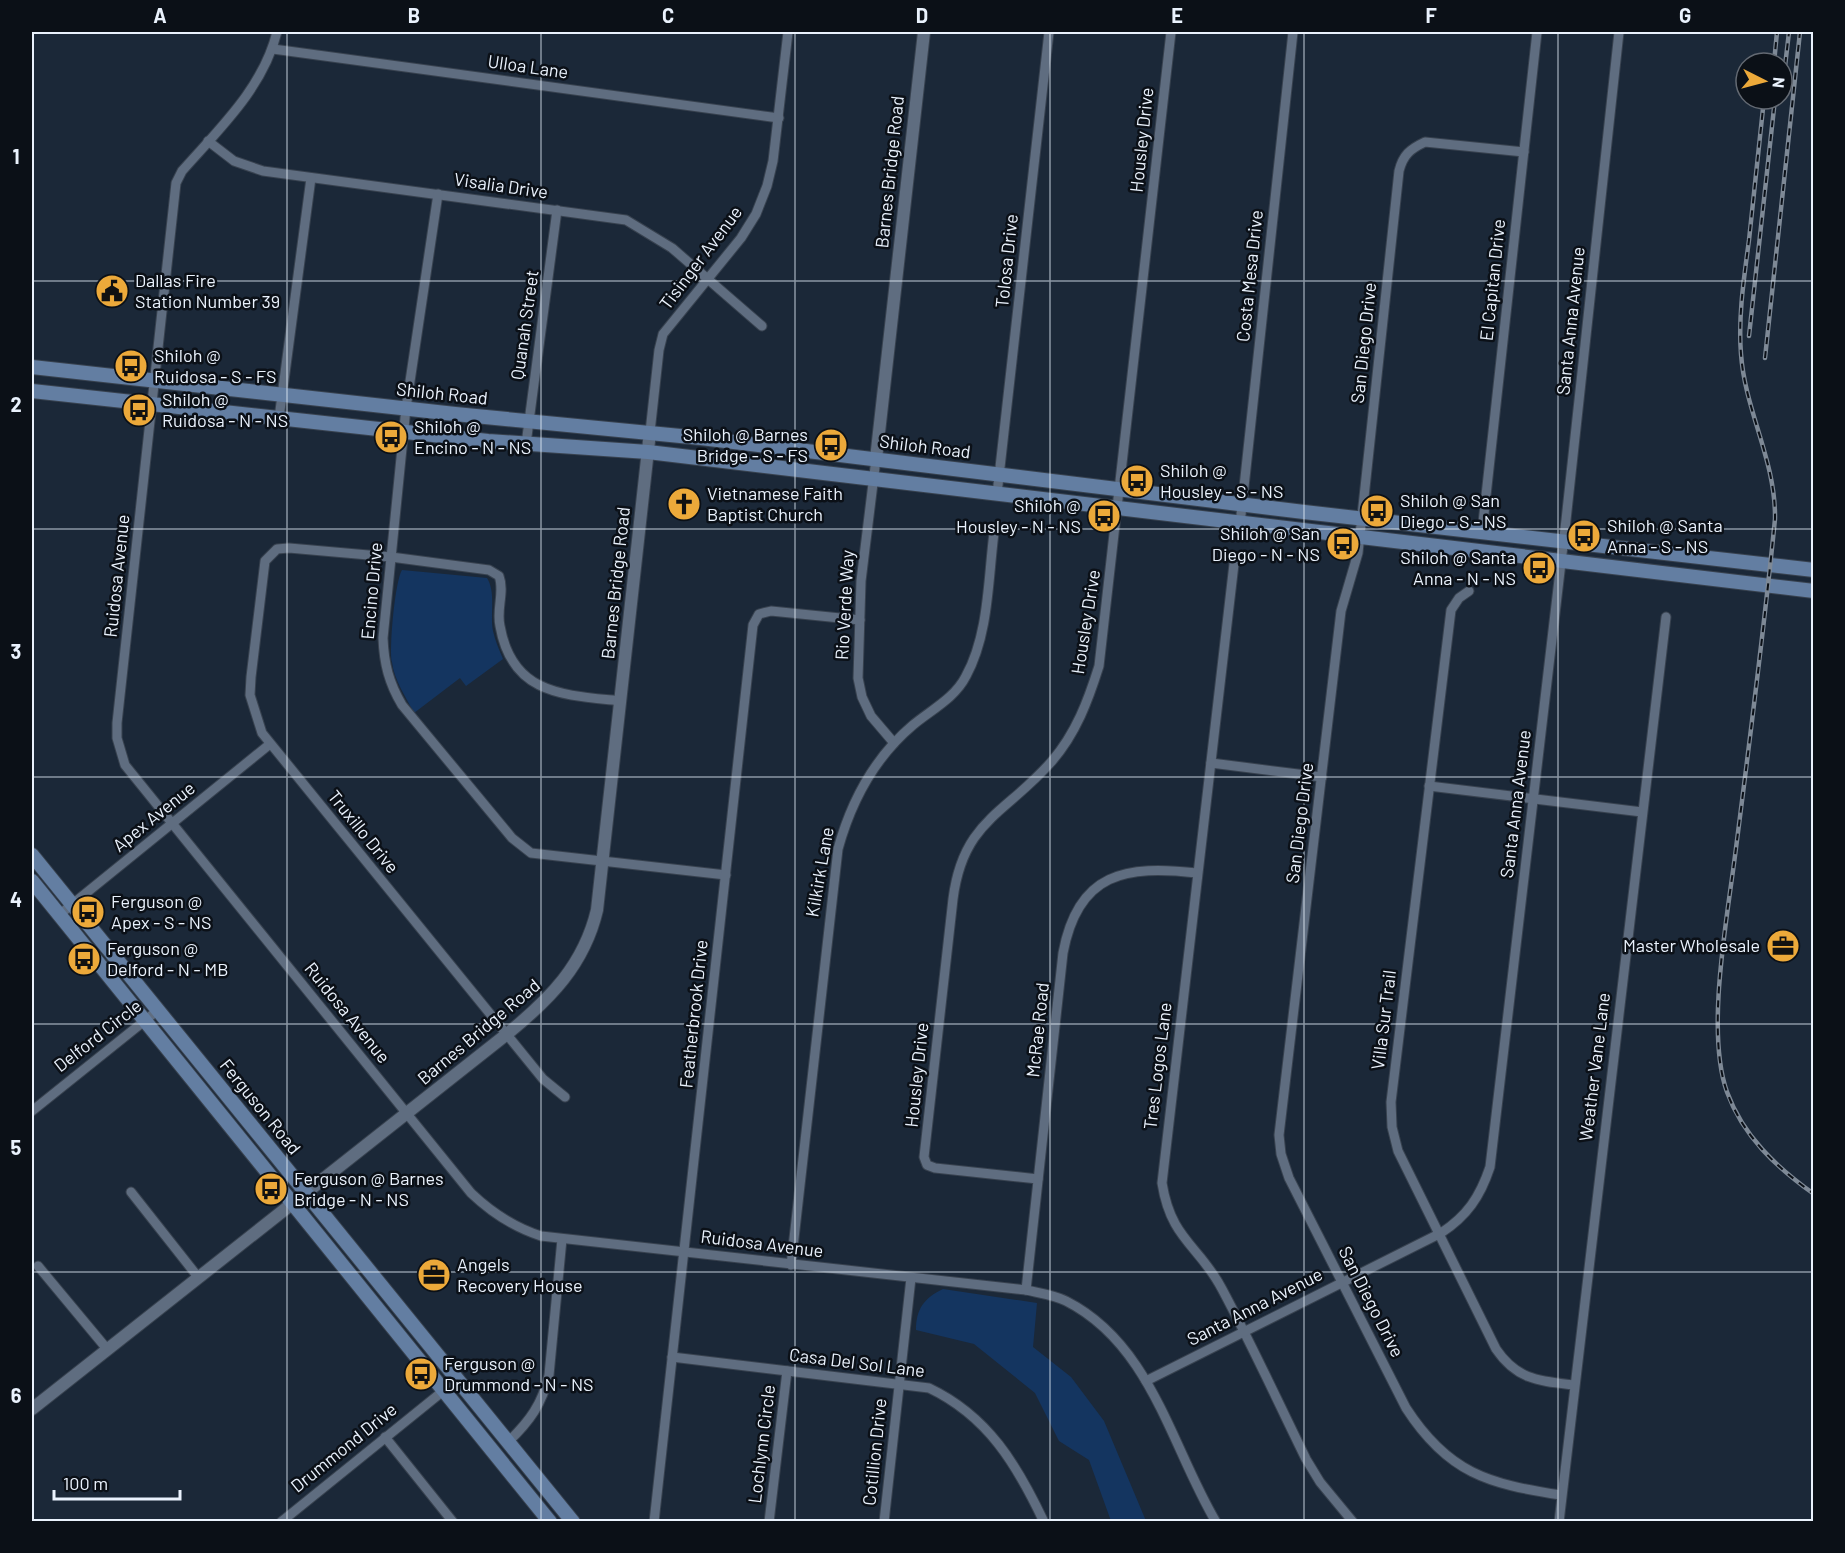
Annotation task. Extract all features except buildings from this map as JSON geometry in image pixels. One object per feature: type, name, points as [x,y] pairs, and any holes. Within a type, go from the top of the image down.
[{"type":"main road","name":"Shiloh Road","points":[[32,367],[650,432],[1242,504],[1814,570]]},
{"type":"main road","name":"Shiloh Road","points":[[32,391],[526,444],[648,452],[1814,591]]},
{"type":"main road","name":"Ferguson Road","points":[[32,855],[573,1521]]},
{"type":"main road","name":"Ferguson Road","points":[[32,881],[550,1521]]},
{"type":"street","name":"Ruidosa Avenue","points":[[277,32],[273,50],[244,99],[182,171],[176,183],[117,738],[124,765],[488,1210],[523,1231],[562,1239],[1026,1290],[1064,1300],[1088,1314],[1130,1354],[1146,1381],[1216,1521]]},
{"type":"street","name":"Tisinger Avenue","points":[[650,432],[659,350],[663,334],[741,238],[756,214],[773,161],[788,32]]},
{"type":"street","name":"Barnes Bridge Road","points":[[876,459],[924,32]]},
{"type":"street","name":"Tolosa Drive","points":[[998,494],[1049,32]]},
{"type":"street","name":"Housley Drive","points":[[1038,1179],[935,1168],[927,1165],[924,1157],[953,899],[958,870],[970,841],[988,820],[1027,788],[1053,760],[1077,725],[1089,698],[1102,644],[1171,32]]},
{"type":"street","name":"Costa Mesa Drive","points":[[1240,524],[1293,32]]},
{"type":"street","name":"El Capitan Drive","points":[[1482,532],[1537,32]]},
{"type":"street","name":"Santa Anna Avenue","points":[[1146,1381],[1341,1281],[1441,1233],[1460,1220],[1473,1207],[1490,1167],[1561,562],[1619,32]]},
{"type":"street","name":"Ulloa Lane","points":[[273,50],[779,117]]},
{"type":"street","name":"Visalia Drive","points":[[208,141],[234,161],[248,168],[626,220],[672,248],[762,326]]},
{"type":"street","name":"San Diego Drive","points":[[1524,152],[1425,142],[1412,148],[1402,158],[1360,538],[1354,570],[1341,611],[1280,1135],[1281,1154],[1288,1178],[1406,1408],[1420,1430],[1436,1447],[1475,1475],[1524,1489],[1562,1495]]},
{"type":"street","points":[[279,418],[284,395],[311,178]]},
{"type":"street","name":"Encino Drive","points":[[438,194],[406,408],[383,638],[384,664],[392,687],[402,705],[518,845],[541,855],[726,875]]},
{"type":"street","name":"Quanah Street","points":[[526,444],[557,210]]},
{"type":"street","name":"Barnes Bridge Road","points":[[32,1409],[408,1115],[507,1034],[561,985],[585,948],[597,910],[650,432]]},
{"type":"street","name":"Rio Verde Way","points":[[876,459],[861,581],[858,678],[862,697],[871,716],[894,743]]},
{"type":"street","name":"Kilkirk Lane","points":[[791,1265],[838,849],[854,803],[894,743],[954,693],[976,656],[982,630],[994,533]]},
{"type":"street","name":"Truxillo Drive","points":[[391,557],[277,549],[265,561],[251,677],[250,695],[255,717],[270,744],[543,1079],[565,1097]]},
{"type":"street","points":[[391,557],[489,570],[499,576],[503,586],[498,607],[499,625],[511,657],[521,672],[536,685],[561,695],[621,701]]},
{"type":"street","name":"Tres Logos Lane","points":[[1234,564],[1162,1183],[1171,1220],[1180,1235],[1214,1276],[1306,1459],[1320,1482],[1353,1521]]},
{"type":"street","name":"Villa Sur Trail","points":[[1469,591],[1459,598],[1451,610],[1391,1110],[1392,1126],[1398,1151],[1441,1233],[1496,1349],[1507,1365],[1523,1376],[1539,1381],[1574,1385]]},
{"type":"street","name":"Featherbrook Drive","points":[[654,1521],[753,625],[759,614],[771,611],[860,620]]},
{"type":"street","name":"Weather Vane Lane","points":[[1559,1521],[1666,616]]},
{"type":"street","name":"Apex Avenue","points":[[59,915],[270,744]]},
{"type":"street","points":[[1211,763],[1322,777]]},
{"type":"street","points":[[1429,786],[1642,812]]},
{"type":"street","name":"McRae Road","points":[[1026,1290],[1063,952],[1073,917],[1092,892],[1121,874],[1137,870],[1160,869],[1197,873]]},
{"type":"street","name":"Delford Circle","points":[[32,1111],[158,1010]]},
{"type":"street","points":[[131,1192],[198,1277]]},
{"type":"street","points":[[508,1442],[532,1418],[544,1396],[549,1375],[562,1239]]},
{"type":"street","points":[[38,1266],[107,1349]]},
{"type":"street","name":"Cotillion Drive","points":[[884,1521],[911,1278]]},
{"type":"street","name":"Casa Del Sol Lane","points":[[672,1357],[929,1388],[951,1399],[1003,1447],[1020,1472],[1044,1521]]},
{"type":"street","name":"Lochlynn Circle","points":[[769,1521],[787,1371]]},
{"type":"street","name":"Drummond Drive","points":[[280,1521],[458,1379]]},
{"type":"street","points":[[385,1437],[453,1521]]},
{"type":"street","points":[[291,1513],[298,1521]]},
{"type":"shaded area","points":[[402,570],[487,578],[492,596],[493,631],[503,659],[466,686],[460,678],[414,713],[395,675],[391,655],[395,601]]},
{"type":"shaded area","points":[[943,1289],[1037,1303],[1033,1347],[1071,1377],[1104,1421],[1146,1521],[1111,1521],[1089,1460],[1059,1441],[1035,1393],[974,1344],[916,1330],[922,1305]]},
{"type":"railway","points":[[1775,51],[1777,32]]},
{"type":"railway","points":[[1787,51],[1789,32]]},
{"type":"railway","points":[[1765,358],[1800,32]]},
{"type":"railway","points":[[1763,111],[1742,297],[1740,340],[1748,396],[1771,477],[1775,519],[1757,684],[1720,972],[1718,1037],[1721,1067],[1727,1092],[1742,1123],[1774,1161],[1814,1194]]},
{"type":"railway","points":[[1749,336],[1774,111]]},
{"type":"place","name":"Dallas Fire Station Number 39","points":[[112,291]]},
{"type":"place","name":"Shiloh @ Ruidosa - S - FS","points":[[131,366]]},
{"type":"place","name":"Shiloh @ Ruidosa - N - NS","points":[[139,410]]},
{"type":"place","name":"Shiloh @ Encino - N - NS","points":[[391,437]]},
{"type":"place","name":"Shiloh @ Barnes Bridge - S - FS","points":[[831,445]]},
{"type":"place","name":"Shiloh @ Housley - S - NS","points":[[1137,481]]},
{"type":"place","name":"Vietnamese Faith Baptist Church","points":[[684,504]]},
{"type":"place","name":"Shiloh @ San Diego - S - NS","points":[[1377,511]]},
{"type":"place","name":"Shiloh @ Housley - N - NS","points":[[1104,516]]},
{"type":"place","name":"Shiloh @ Santa Anna - S - NS","points":[[1584,536]]},
{"type":"place","name":"Shiloh @ San Diego - N - NS","points":[[1343,544]]},
{"type":"place","name":"Shiloh @ Santa Anna - N - NS","points":[[1539,568]]},
{"type":"place","name":"Ferguson @ Apex - S - NS","points":[[88,912]]},
{"type":"place","name":"Master Wholesale","points":[[1783,946]]},
{"type":"place","name":"Ferguson @ Delford - N - MB","points":[[84,959]]},
{"type":"place","name":"Ferguson @ Barnes Bridge - N - NS","points":[[271,1189]]},
{"type":"place","name":"Angels Recovery House","points":[[434,1275]]},
{"type":"place","name":"Ferguson @ Drummond - N - NS","points":[[421,1374]]}]
